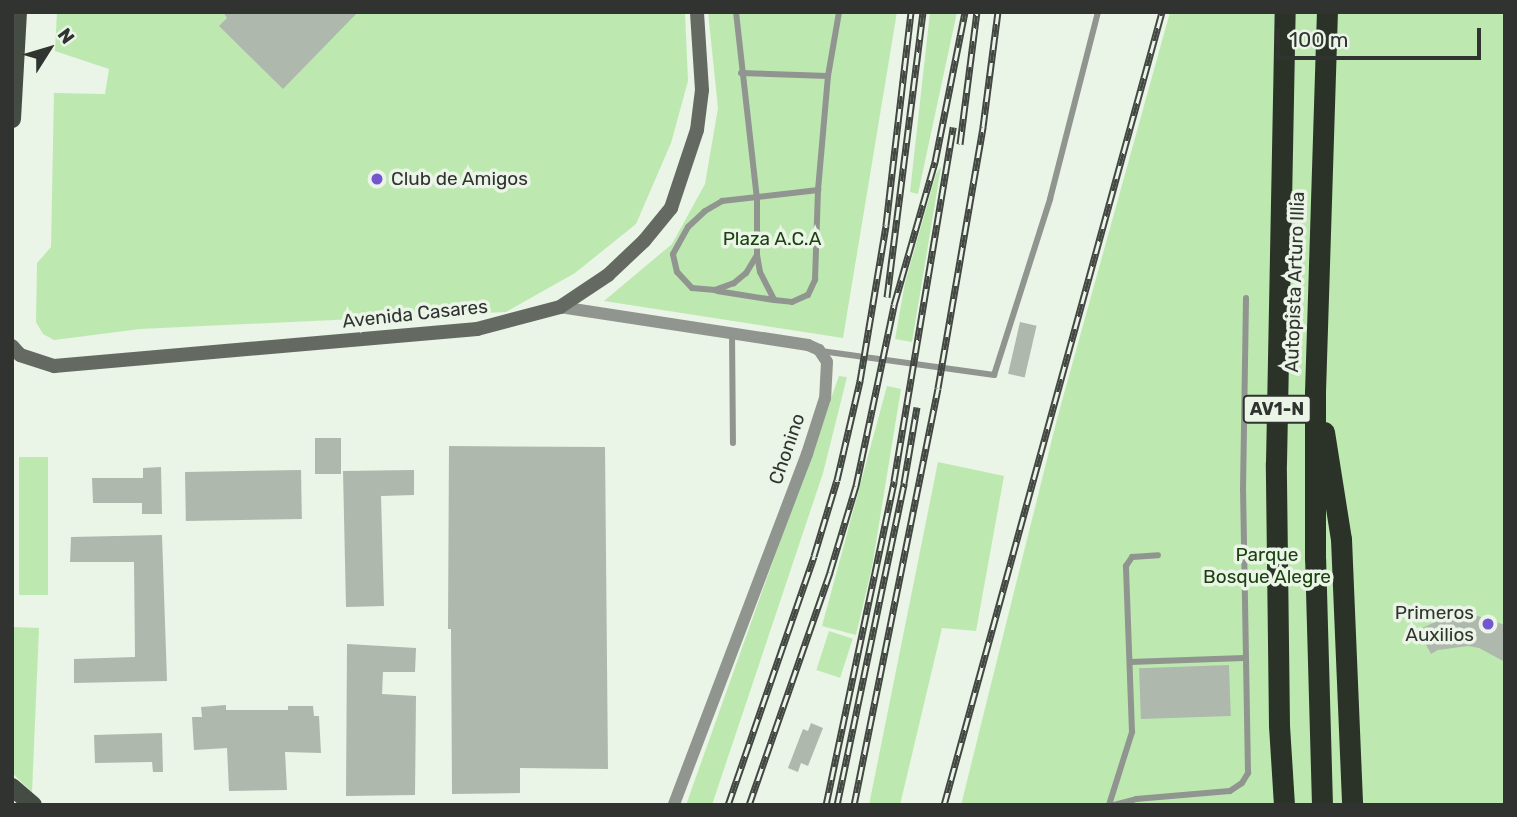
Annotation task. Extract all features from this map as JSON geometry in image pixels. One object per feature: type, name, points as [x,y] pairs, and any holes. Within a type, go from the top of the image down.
[{"type":"highway","name":"Autopista Arturo Illia","points":[[1284,805],[1279,725],[1276,463],[1285,12]]},
{"type":"highway","name":"Autopista Arturo Illia","points":[[1322,805],[1315,585],[1315,392],[1327,12]]},
{"type":"highway","points":[[1315,392],[1330,460],[1341,539],[1352,805]]},
{"type":"main road","points":[[12,119],[18,12]]},
{"type":"main road","points":[[12,787],[33,805]]},
{"type":"street","name":"Avenida Casares","points":[[12,346],[20,355],[54,366],[477,329],[560,307],[608,275],[644,241],[671,208],[697,130],[702,90],[697,12]]},
{"type":"street","points":[[560,307],[732,332],[808,345],[819,351]]},
{"type":"street","name":"Chonino","points":[[674,805],[818,420],[828,377],[827,362],[819,351]]},
{"type":"lane","points":[[736,12],[757,198],[757,255],[766,289],[774,300]]},
{"type":"lane","points":[[818,190],[722,201],[705,211],[688,227],[673,254],[677,272],[692,288],[792,302],[808,295],[815,280],[818,190],[828,76],[839,12]]},
{"type":"lane","points":[[819,351],[994,375],[1050,199],[1098,12]]},
{"type":"lane","points":[[741,73],[828,76]]},
{"type":"lane","points":[[715,290],[734,283],[746,273],[757,255]]},
{"type":"lane","points":[[1158,555],[1132,557],[1126,566],[1132,732],[1112,805],[1136,799],[1224,793],[1242,783],[1249,762],[1244,659],[1246,298]]},
{"type":"lane","points":[[732,332],[733,443]]},
{"type":"lane","points":[[1130,662],[1244,659]]},
{"type":"green space","name":"Club de Amigos","points":[[57,12],[685,12],[688,81],[671,143],[636,224],[575,273],[506,312],[140,329],[54,340],[43,334],[36,322],[37,263],[51,247],[54,93],[105,94],[109,69],[55,51]]},
{"type":"green space","name":"Plaza A.C.A","points":[[708,12],[897,12],[843,338],[604,301],[672,244],[705,184],[718,108]]},
{"type":"green space","points":[[930,12],[957,12],[918,194],[910,192]]},
{"type":"green space","name":"Parque Bosque Alegre","points":[[1170,12],[1505,12],[1505,805],[961,805],[1057,419]]},
{"type":"green space","points":[[941,167],[912,342],[895,339],[905,283],[936,174]]},
{"type":"green space","points":[[839,376],[847,377],[823,473],[712,805],[686,805]]},
{"type":"green space","points":[[887,386],[901,389],[872,567],[856,635],[822,626]]},
{"type":"green space","points":[[19,457],[48,457],[48,595],[19,595]]},
{"type":"green space","points":[[938,462],[1004,476],[976,631],[942,628],[900,805],[869,805]]},
{"type":"green space","points":[[14,627],[39,628],[32,792],[12,773]]},
{"type":"green space","points":[[829,631],[853,639],[840,678],[816,670]]},
{"type":"building","points":[[223,12],[358,12],[283,89],[219,26],[227,18]]},
{"type":"building","points":[[1020,322],[1037,326],[1025,377],[1008,374]]},
{"type":"building","points":[[315,438],[341,438],[341,474],[315,474]]},
{"type":"building","points":[[449,446],[605,447],[608,769],[520,768],[520,793],[452,794],[451,629],[448,629]]},
{"type":"building","points":[[161,467],[162,514],[142,514],[142,503],[93,503],[92,478],[143,478],[143,468]]},
{"type":"building","points":[[301,470],[302,519],[186,521],[185,472]]},
{"type":"building","points":[[414,470],[414,495],[381,496],[384,606],[346,607],[343,471]]},
{"type":"building","points":[[162,535],[167,681],[74,683],[74,659],[135,657],[134,562],[70,562],[71,537]]},
{"type":"building","points":[[1460,610],[1505,625],[1505,662],[1479,648],[1468,646],[1438,650],[1431,654],[1418,630]]},
{"type":"building","points":[[347,644],[416,648],[415,672],[383,672],[382,694],[416,696],[415,795],[346,796]]},
{"type":"building","points":[[1229,665],[1231,716],[1141,719],[1139,668]]},
{"type":"building","points":[[226,705],[226,710],[288,710],[288,706],[313,706],[314,716],[319,716],[321,753],[285,752],[287,790],[229,791],[227,748],[194,750],[192,717],[202,717],[201,707]]},
{"type":"building","points":[[811,723],[823,728],[808,766],[801,763],[798,772],[788,768],[803,729],[808,731]]},
{"type":"building","points":[[162,733],[163,772],[153,772],[152,762],[95,763],[94,735]]},
{"type":"railway","points":[[728,805],[814,556],[837,480],[860,381],[886,225],[911,12]]},
{"type":"railway","points":[[887,297],[923,12]]},
{"type":"railway","points":[[749,805],[830,572],[856,486],[894,305],[935,162],[965,12]]},
{"type":"railway","points":[[960,144],[977,12]]},
{"type":"railway","points":[[854,805],[938,388],[983,127],[998,12]]},
{"type":"railway","points":[[944,805],[1162,12]]},
{"type":"railway","points":[[826,805],[894,481],[953,127]]},
{"type":"railway","points":[[837,805],[904,483],[917,407]]},
{"type":"place","name":"Club de Amigos","points":[[377,179]]},
{"type":"place","name":"Primeros Auxilios","points":[[1488,624]]}]
